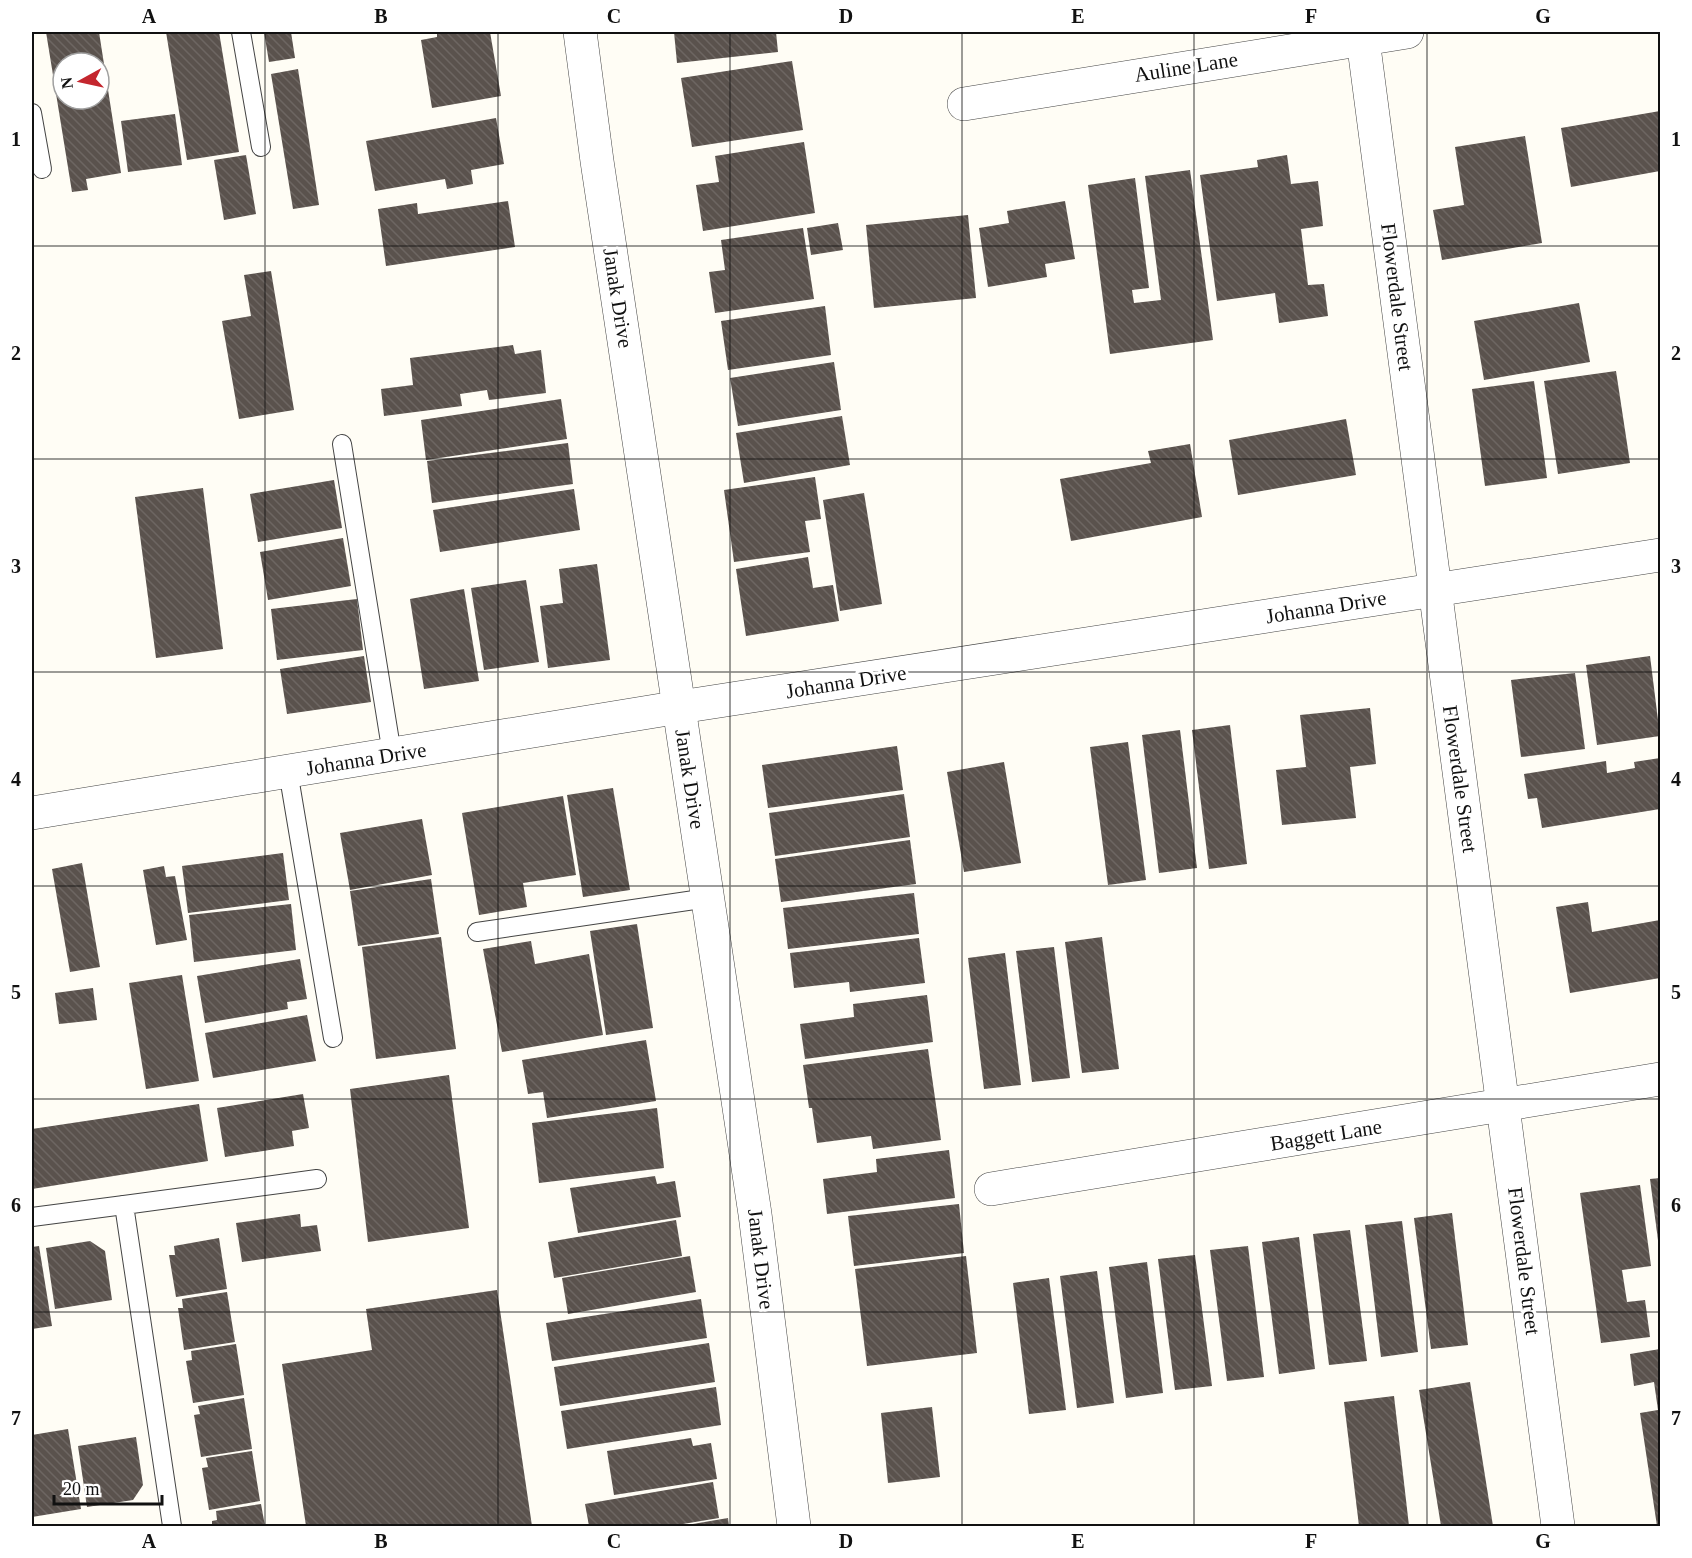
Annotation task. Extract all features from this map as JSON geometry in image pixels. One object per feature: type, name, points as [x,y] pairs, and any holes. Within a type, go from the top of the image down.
[{"type":"street","name":"Janak Drive","points":[[580,32],[597,161],[755,1214],[794,1527]]},
{"type":"street","name":"Auline Lane","points":[[964,104],[1363,35],[1407,32]]},
{"type":"street","name":"Flowerdale Street","points":[[1363,35],[1558,1527]]},
{"type":"street","name":"Johanna Drive","points":[[32,813],[680,707],[1660,555]]},
{"type":"street","name":"Baggett Lane","points":[[991,1189],[1660,1079]]},
{"type":"lane","points":[[241,32],[261,147]]},
{"type":"lane","points":[[32,113],[42,169]]},
{"type":"lane","points":[[342,444],[392,754]]},
{"type":"lane","points":[[288,771],[333,1038]]},
{"type":"lane","points":[[477,932],[708,898]]},
{"type":"lane","points":[[32,1217],[317,1179]]},
{"type":"lane","points":[[124,1205],[172,1527]]},
{"type":"building","points":[[46,32],[99,32],[102,51],[51,51],[51,63]]},
{"type":"building","points":[[166,32],[219,32],[239,152],[187,160]]},
{"type":"building","points":[[264,32],[291,32],[295,58],[269,62]]},
{"type":"building","points":[[437,32],[490,32],[501,96],[432,108],[421,40],[437,37]]},
{"type":"building","points":[[674,32],[776,32],[778,52],[677,63]]},
{"type":"building","points":[[792,61],[803,130],[692,147],[681,78]]},
{"type":"building","points":[[298,69],[319,205],[293,209],[271,74]]},
{"type":"building","points":[[111,109],[121,173],[86,179],[88,190],[72,192],[59,111],[111,111]]},
{"type":"building","points":[[1660,111],[1660,171],[1571,187],[1561,128]]},
{"type":"building","points":[[175,114],[182,165],[128,172],[121,121]]},
{"type":"building","points":[[496,118],[504,164],[471,170],[473,184],[447,189],[445,179],[375,191],[366,141]]},
{"type":"building","points":[[1525,136],[1542,243],[1442,260],[1433,210],[1464,205],[1455,147]]},
{"type":"building","points":[[804,142],[815,213],[703,231],[696,185],[719,182],[715,156]]},
{"type":"building","points":[[246,155],[256,214],[224,220],[214,160]]},
{"type":"building","points":[[1287,155],[1291,184],[1318,181],[1323,226],[1301,229],[1308,285],[1324,284],[1328,316],[1279,323],[1275,293],[1217,301],[1200,175],[1258,167],[1257,160]]},
{"type":"building","points":[[1190,170],[1213,340],[1110,354],[1088,185],[1135,178],[1149,288],[1132,290],[1134,303],[1161,300],[1145,176]]},
{"type":"building","points":[[508,201],[515,247],[386,266],[378,209],[417,203],[418,214]]},
{"type":"building","points":[[1065,201],[1075,259],[1045,264],[1047,277],[988,287],[979,228],[1009,223],[1007,211]]},
{"type":"building","points":[[968,215],[976,298],[874,308],[866,225]]},
{"type":"building","points":[[838,223],[843,250],[811,255],[807,228]]},
{"type":"building","points":[[803,228],[814,299],[715,313],[709,272],[725,270],[721,240]]},
{"type":"building","points":[[271,271],[294,410],[239,419],[222,321],[251,316],[244,275]]},
{"type":"building","points":[[1579,303],[1590,362],[1484,380],[1474,321]]},
{"type":"building","points":[[825,306],[831,355],[728,370],[721,321]]},
{"type":"building","points":[[513,345],[515,354],[541,350],[546,393],[489,400],[487,390],[460,394],[462,406],[384,416],[381,389],[413,385],[410,358]]},
{"type":"building","points":[[834,362],[841,410],[738,426],[730,378]]},
{"type":"building","points":[[1616,371],[1630,463],[1558,474],[1544,381]]},
{"type":"building","points":[[1534,381],[1547,478],[1485,486],[1472,389]]},
{"type":"building","points":[[561,399],[567,439],[426,460],[421,420]]},
{"type":"building","points":[[842,416],[850,465],[744,483],[736,433]]},
{"type":"building","points":[[1346,419],[1356,475],[1238,495],[1229,440]]},
{"type":"building","points":[[568,443],[573,484],[432,503],[427,461]]},
{"type":"building","points":[[1190,444],[1202,517],[1071,541],[1060,479],[1151,463],[1148,451]]},
{"type":"building","points":[[815,477],[821,519],[805,521],[810,552],[734,562],[724,490]]},
{"type":"building","points":[[334,480],[342,528],[258,542],[250,494]]},
{"type":"building","points":[[203,488],[223,649],[156,658],[135,497]]},
{"type":"building","points":[[574,489],[580,530],[440,552],[433,510]]},
{"type":"building","points":[[864,493],[882,604],[840,611],[823,500]]},
{"type":"building","points":[[343,538],[351,586],[268,600],[260,552]]},
{"type":"building","points":[[808,557],[813,588],[833,585],[839,621],[746,636],[736,569]]},
{"type":"building","points":[[597,564],[610,660],[548,668],[540,606],[563,603],[559,569]]},
{"type":"building","points":[[526,580],[539,662],[484,670],[471,588]]},
{"type":"building","points":[[464,589],[479,681],[424,689],[410,599]]},
{"type":"building","points":[[357,599],[363,650],[277,660],[271,609]]},
{"type":"building","points":[[364,656],[371,702],[287,714],[280,669]]},
{"type":"building","points":[[1650,656],[1660,736],[1597,745],[1586,665]]},
{"type":"building","points":[[1575,673],[1585,749],[1521,757],[1511,680]]},
{"type":"building","points":[[1370,708],[1376,764],[1350,767],[1356,818],[1282,825],[1276,770],[1306,767],[1300,715]]},
{"type":"building","points":[[1230,725],[1247,864],[1209,869],[1192,730]]},
{"type":"building","points":[[1180,730],[1197,868],[1159,873],[1142,735]]},
{"type":"building","points":[[1128,742],[1146,880],[1108,885],[1090,747]]},
{"type":"building","points":[[897,746],[903,790],[768,808],[762,765]]},
{"type":"building","points":[[1660,758],[1660,809],[1542,828],[1537,798],[1528,799],[1524,774],[1606,761],[1607,773],[1635,768],[1634,762]]},
{"type":"building","points":[[1004,762],[1021,863],[964,872],[947,772]]},
{"type":"building","points":[[613,788],[630,890],[583,897],[567,795]]},
{"type":"building","points":[[904,794],[910,837],[775,856],[769,813]]},
{"type":"building","points":[[563,796],[576,875],[523,883],[527,907],[479,915],[462,813]]},
{"type":"building","points":[[422,819],[432,875],[350,890],[340,833]]},
{"type":"building","points":[[910,840],[916,884],[781,902],[775,859]]},
{"type":"building","points":[[283,853],[289,900],[188,913],[182,866]]},
{"type":"building","points":[[82,863],[100,967],[70,972],[52,869]]},
{"type":"building","points":[[164,866],[166,877],[175,876],[187,940],[156,945],[143,870]]},
{"type":"building","points":[[431,879],[439,934],[358,946],[350,891]]},
{"type":"building","points":[[914,893],[919,934],[788,949],[783,908]]},
{"type":"building","points":[[1588,902],[1592,932],[1660,920],[1660,978],[1570,993],[1556,907]]},
{"type":"building","points":[[291,904],[296,950],[194,962],[189,915]]},
{"type":"building","points":[[637,924],[653,1028],[606,1035],[590,931]]},
{"type":"building","points":[[441,937],[456,1049],[376,1059],[362,947]]},
{"type":"building","points":[[1102,937],[1119,1069],[1082,1073],[1065,942]]},
{"type":"building","points":[[919,938],[925,983],[850,992],[849,982],[794,988],[790,953]]},
{"type":"building","points":[[531,941],[535,964],[589,954],[603,1035],[502,1052],[483,949]]},
{"type":"building","points":[[1054,947],[1070,1078],[1032,1082],[1016,951]]},
{"type":"building","points":[[1005,953],[1021,1085],[984,1089],[968,958]]},
{"type":"building","points":[[300,959],[307,999],[287,1002],[288,1009],[205,1023],[197,976]]},
{"type":"building","points":[[182,975],[199,1081],[146,1089],[129,983]]},
{"type":"building","points":[[93,988],[97,1020],[59,1024],[55,993]]},
{"type":"building","points":[[927,995],[933,1042],[805,1059],[800,1024],[854,1017],[853,1004]]},
{"type":"building","points":[[307,1015],[316,1061],[213,1078],[205,1033]]},
{"type":"building","points":[[646,1040],[656,1101],[547,1118],[543,1092],[528,1094],[522,1060]]},
{"type":"building","points":[[928,1049],[941,1140],[873,1149],[871,1136],[817,1143],[803,1065]]},
{"type":"building","points":[[449,1075],[469,1228],[368,1242],[350,1089]]},
{"type":"building","points":[[303,1094],[309,1128],[292,1131],[294,1146],[225,1157],[217,1108]]},
{"type":"building","points":[[199,1104],[208,1161],[32,1189],[32,1129]]},
{"type":"building","points":[[657,1108],[664,1168],[539,1183],[532,1123]]},
{"type":"building","points":[[949,1150],[955,1198],[827,1214],[823,1179],[877,1172],[876,1159]]},
{"type":"building","points":[[655,1176],[657,1184],[675,1181],[681,1217],[578,1233],[570,1188]]},
{"type":"building","points":[[1660,1178],[1660,1248],[1659,1248],[1650,1179]]},
{"type":"building","points":[[1640,1185],[1651,1266],[1622,1270],[1627,1302],[1645,1300],[1650,1337],[1601,1343],[1580,1193]]},
{"type":"building","points":[[959,1204],[964,1253],[854,1266],[848,1216]]},
{"type":"building","points":[[1452,1213],[1468,1345],[1431,1349],[1414,1218]]},
{"type":"building","points":[[300,1214],[301,1227],[317,1225],[321,1251],[242,1262],[236,1223]]},
{"type":"building","points":[[676,1220],[682,1256],[554,1278],[548,1242]]},
{"type":"building","points":[[1402,1221],[1418,1352],[1381,1357],[1365,1225]]},
{"type":"building","points":[[1350,1230],[1367,1361],[1329,1365],[1313,1234]]},
{"type":"building","points":[[1299,1237],[1315,1369],[1279,1374],[1262,1242]]},
{"type":"building","points":[[219,1238],[227,1289],[176,1297],[169,1255],[175,1255],[174,1246]]},
{"type":"building","points":[[90,1241],[105,1251],[112,1300],[55,1309],[46,1248]]},
{"type":"building","points":[[39,1246],[52,1326],[32,1329],[32,1247]]},
{"type":"building","points":[[1248,1246],[1264,1377],[1227,1381],[1210,1250]]},
{"type":"building","points":[[1195,1255],[1212,1386],[1175,1390],[1158,1259]]},
{"type":"building","points":[[690,1256],[696,1292],[568,1314],[562,1278]]},
{"type":"building","points":[[966,1256],[977,1353],[867,1366],[855,1269]]},
{"type":"building","points":[[1147,1262],[1163,1393],[1126,1398],[1109,1267]]},
{"type":"building","points":[[1097,1271],[1114,1403],[1077,1408],[1060,1276]]},
{"type":"building","points":[[1049,1278],[1066,1410],[1029,1414],[1013,1283]]},
{"type":"building","points":[[497,1290],[532,1526],[306,1526],[282,1364],[372,1350],[366,1309]]},
{"type":"building","points":[[227,1292],[235,1342],[184,1350],[178,1308],[183,1308],[182,1299]]},
{"type":"building","points":[[701,1299],[707,1338],[552,1361],[546,1323]]},
{"type":"building","points":[[709,1343],[715,1382],[560,1406],[554,1367]]},
{"type":"building","points":[[236,1344],[244,1395],[193,1403],[186,1361],[192,1360],[191,1351]]},
{"type":"building","points":[[1660,1349],[1660,1526],[1657,1526],[1640,1413],[1658,1410],[1654,1382],[1634,1386],[1630,1354]]},
{"type":"building","points":[[1470,1382],[1493,1526],[1441,1526],[1419,1390]]},
{"type":"building","points":[[716,1387],[721,1425],[567,1449],[561,1411]]},
{"type":"building","points":[[1394,1396],[1409,1526],[1359,1526],[1344,1402]]},
{"type":"building","points":[[244,1398],[252,1449],[201,1457],[194,1415],[200,1414],[198,1406]]},
{"type":"building","points":[[932,1407],[940,1477],[888,1483],[881,1413]]},
{"type":"building","points":[[68,1429],[81,1509],[32,1517],[32,1435]]},
{"type":"building","points":[[136,1437],[143,1485],[133,1500],[87,1507],[78,1446]]},
{"type":"building","points":[[691,1438],[693,1446],[711,1443],[717,1479],[614,1495],[607,1451]]},
{"type":"building","points":[[252,1451],[260,1501],[209,1510],[202,1468],[208,1467],[206,1458]]},
{"type":"building","points":[[713,1482],[719,1518],[671,1526],[589,1526],[585,1504]]},
{"type":"building","points":[[261,1504],[265,1526],[212,1526],[212,1521],[217,1520],[216,1511]]},
{"type":"building","points":[[728,1518],[729,1526],[687,1526],[687,1525]]}]
